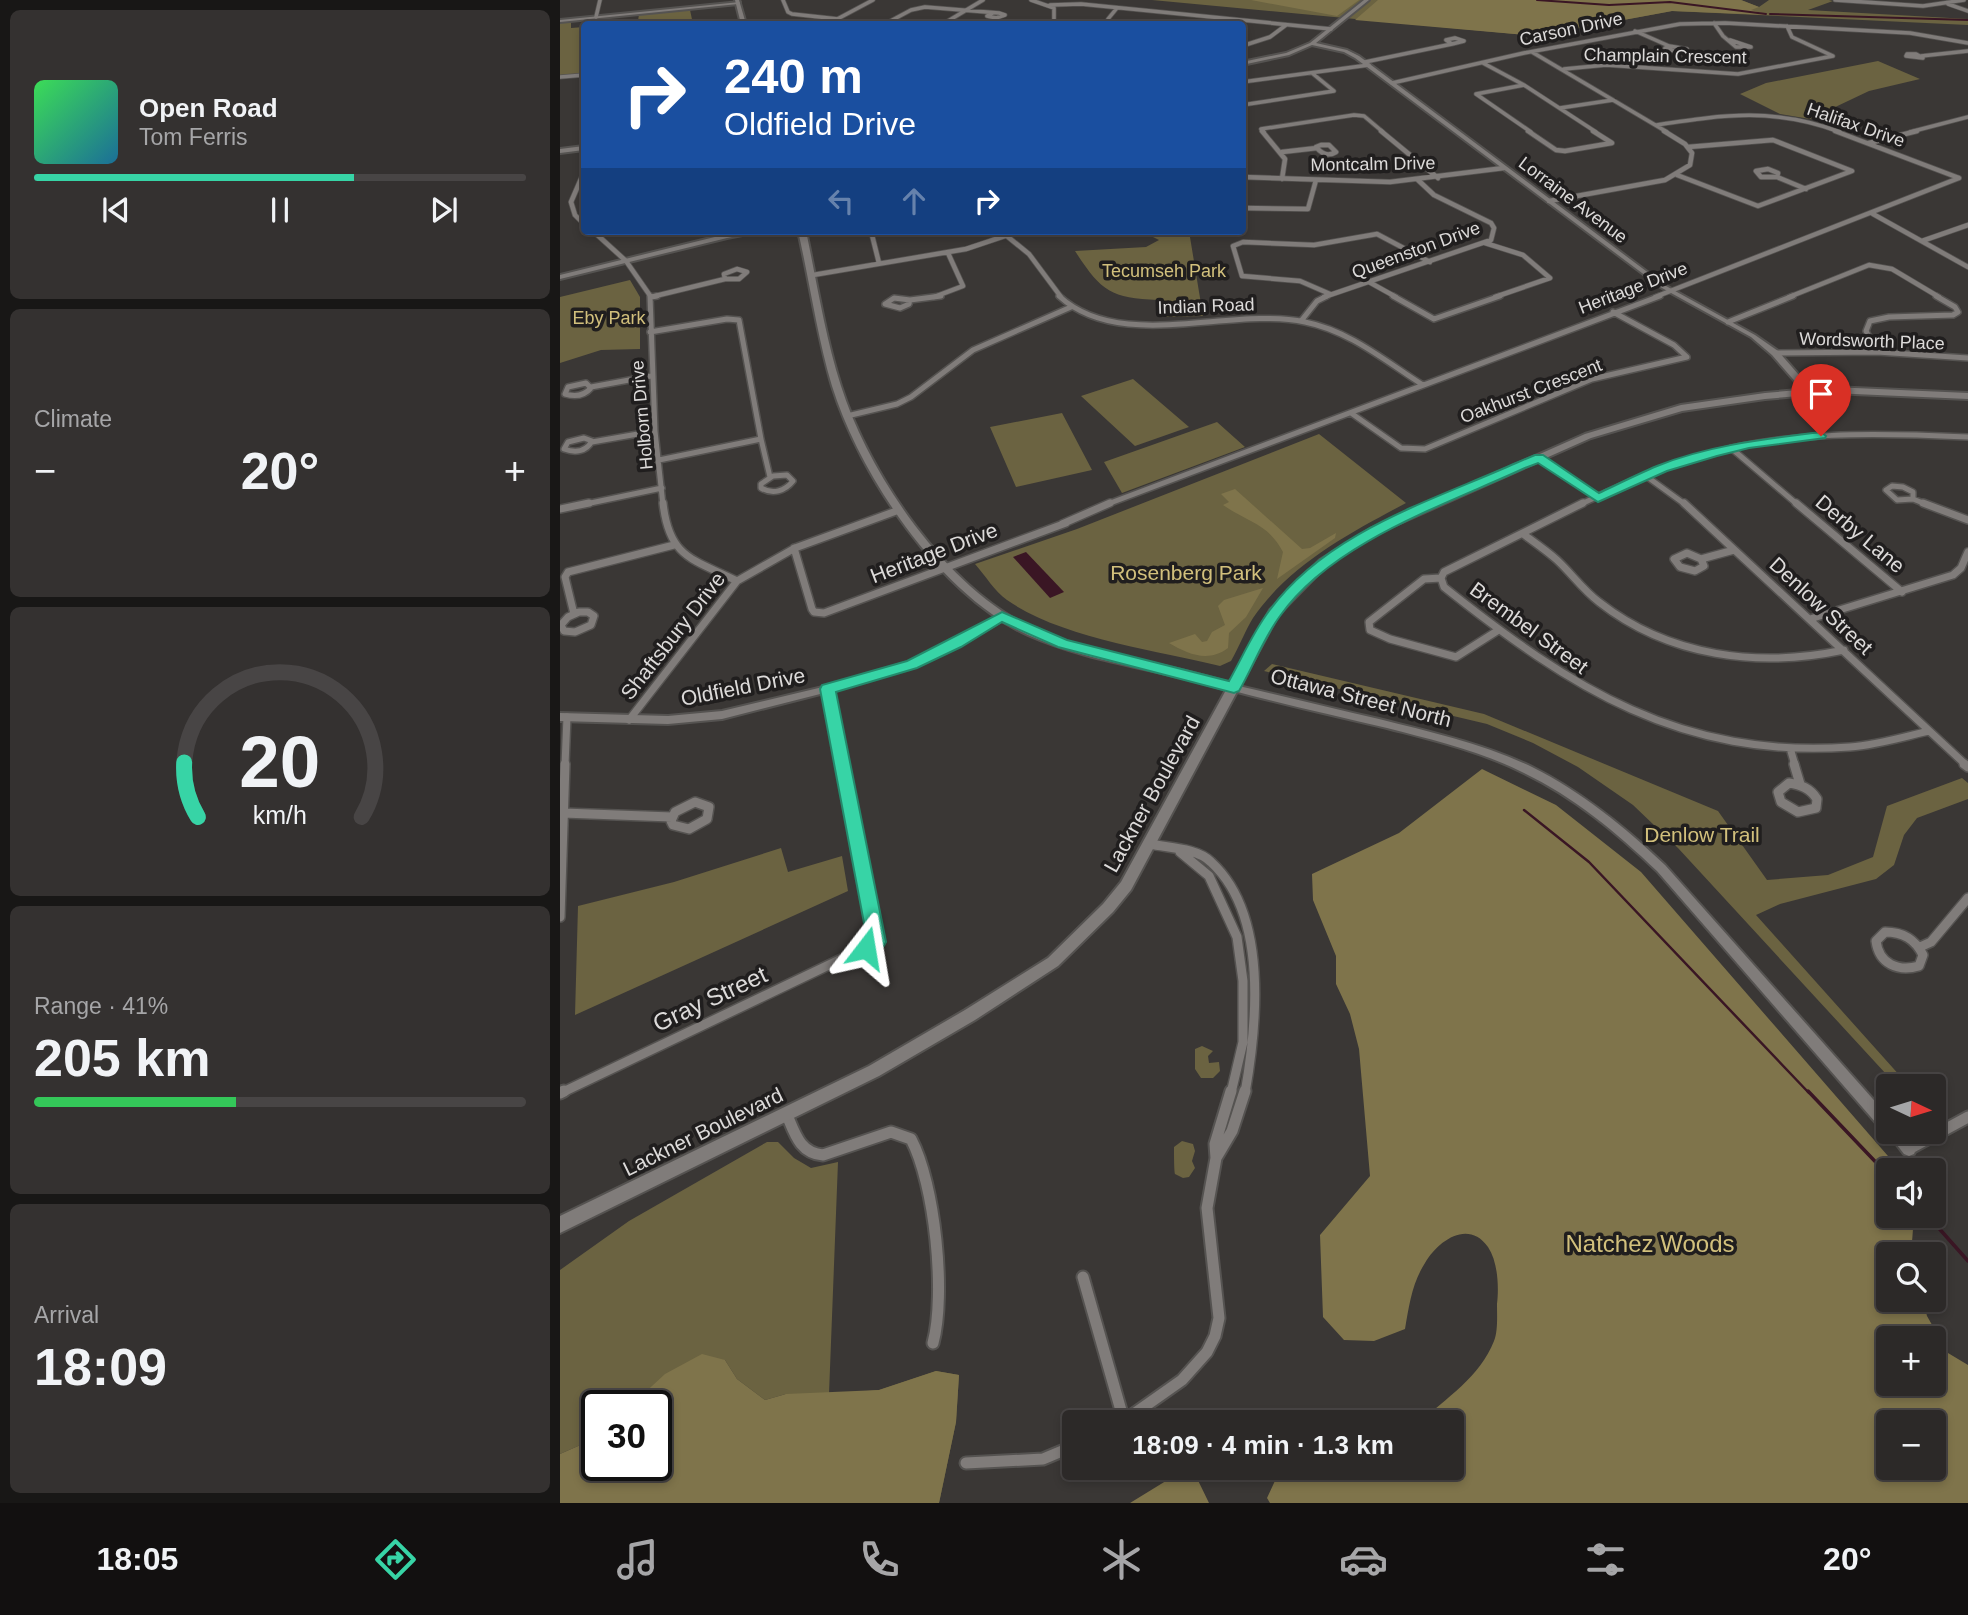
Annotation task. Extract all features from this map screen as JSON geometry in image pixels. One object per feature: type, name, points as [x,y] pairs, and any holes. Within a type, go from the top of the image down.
[{"type":"main road","points":[[738,2],[743,21]]},
{"type":"main road","name":"Ottawa Street North","points":[[803,235],[836,387],[847,416],[874,471],[899,510],[947,569],[1002,617],[1063,644],[1234,688]]},
{"type":"main road","name":"Lackner Boulevard","points":[[560,1226],[891,1062],[1053,962],[1108,908],[1126,886],[1274,613],[1324,562],[1376,530],[1588,436],[1681,408],[1809,392],[1848,390],[1968,396]]},
{"type":"street","points":[[596,17],[600,0]]},
{"type":"street","points":[[789,0],[783,0],[792,17],[838,19]]},
{"type":"street","points":[[834,21],[873,0]]},
{"type":"street","points":[[948,21],[983,0]]},
{"type":"street","points":[[1031,0],[1050,5],[1072,4],[1245,21]]},
{"type":"street","points":[[1246,63],[1287,54],[1312,44],[1367,0]]},
{"type":"street","points":[[1835,0],[1908,5],[1948,4],[1964,0]]},
{"type":"street","points":[[1938,0],[1968,12]]},
{"type":"street","points":[[560,21],[738,2]]},
{"type":"street","points":[[1050,5],[1056,12],[1054,21]]},
{"type":"street","points":[[891,21],[917,8],[993,13]]},
{"type":"street","points":[[1109,21],[1117,8]]},
{"type":"street","points":[[1246,21],[1331,29]]},
{"type":"street","points":[[1714,23],[1723,36],[1751,47],[1738,48],[1730,40]]},
{"type":"street","name":"Carson Drive","points":[[1392,83],[1532,51],[1660,26],[1714,23],[1787,26],[1921,34],[1968,43]]},
{"type":"street","points":[[1246,45],[1270,37],[1286,25]]},
{"type":"street","name":"Champlain Crescent","points":[[1564,69],[1612,65],[1738,74],[1833,56],[1792,37],[1787,26]]},
{"type":"street","points":[[1634,31],[1669,46],[1687,49],[1673,52],[1665,48],[1669,46]]},
{"type":"street","name":"Lorraine Avenue","points":[[1312,44],[1345,51],[1367,64],[1670,291],[1728,321],[1775,353],[1809,392]]},
{"type":"street","points":[[1246,81],[1367,64],[1453,44]]},
{"type":"street","points":[[1532,51],[1656,125],[1688,147],[1692,153],[1690,165],[1677,175],[1549,201]]},
{"type":"street","points":[[1921,56],[1968,51]]},
{"type":"street","points":[[1483,63],[1524,85],[1612,143],[1557,151],[1476,94],[1524,85]]},
{"type":"street","points":[[1246,104],[1334,91],[1312,73]]},
{"type":"street","points":[[560,78],[581,75]]},
{"type":"street","points":[[1560,108],[1612,100]]},
{"type":"street","points":[[1282,179],[1285,159],[1261,129],[1360,115],[1438,178]]},
{"type":"street","name":"Halifax Drive","points":[[1656,125],[1722,115],[1764,115],[1818,124],[1959,178]]},
{"type":"street","points":[[1869,143],[1968,117]]},
{"type":"street","points":[[1677,175],[1758,206],[1852,171],[1773,140],[1688,147]]},
{"type":"street","points":[[560,151],[581,148]]},
{"type":"street","points":[[1282,152],[1317,148]]},
{"type":"street","name":"Montcalm Drive","points":[[1246,177],[1418,180],[1504,168]]},
{"type":"street","points":[[1777,177],[1778,173],[1772,170],[1756,171],[1761,177],[1777,177],[1806,189]]},
{"type":"street","name":"Heritage Drive","points":[[794,548],[812,609],[818,613],[831,612],[1873,214],[1959,178]]},
{"type":"street","points":[[581,179],[571,202],[572,209],[581,220]]},
{"type":"street","points":[[1246,208],[1308,209],[1316,180]]},
{"type":"street","name":"Queenston Drive","points":[[1301,321],[1311,306],[1330,294],[1485,243],[1494,235],[1491,223],[1441,201],[1427,192],[1418,180]]},
{"type":"street","points":[[576,190],[581,189]]},
{"type":"street","points":[[1873,214],[1968,267]]},
{"type":"street","points":[[1923,242],[1968,225]]},
{"type":"street","points":[[1330,294],[1300,281],[1242,276],[1233,246],[1242,242],[1314,245],[1377,234],[1430,262]]},
{"type":"street","points":[[597,235],[626,261],[651,297],[725,279]]},
{"type":"street","points":[[560,277],[742,235]]},
{"type":"street","points":[[872,235],[879,263]]},
{"type":"street","points":[[813,275],[948,253],[1012,235]]},
{"type":"street","name":"Indian Road","points":[[1008,237],[1026,247],[1052,291],[1071,307],[1104,319],[1131,322],[1259,318],[1301,321],[1346,335],[1423,385]]},
{"type":"street","points":[[1369,282],[1434,319],[1550,278],[1523,255],[1485,243]]},
{"type":"street","points":[[910,300],[954,293],[962,289],[948,253]]},
{"type":"street","points":[[1728,321],[1868,265],[1877,264],[1892,269],[1955,307],[1958,312],[1953,315],[1889,317],[1870,321],[1866,331],[1877,352]]},
{"type":"street","name":"Holborn Drive","points":[[651,297],[655,431],[665,524],[674,545]]},
{"type":"street","points":[[847,416],[897,404],[911,397],[973,350],[1071,307]]},
{"type":"street","name":"Oakhurst Crescent","points":[[1351,413],[1401,448],[1425,449],[1592,379],[1687,357],[1686,353],[1674,345],[1613,312]]},
{"type":"street","points":[[650,332],[727,318],[738,319],[770,477]]},
{"type":"street","name":"Wordsworth Place","points":[[1775,353],[1877,352],[1968,358]]},
{"type":"street","points":[[591,387],[652,376]]},
{"type":"street","points":[[592,442],[655,431]]},
{"type":"street","points":[[1497,631],[1464,655],[1456,657],[1390,639],[1370,629],[1369,622],[1423,580],[1441,578],[1444,572],[1646,476],[1731,448],[1821,436],[1862,434],[1968,437]]},
{"type":"street","points":[[659,460],[761,439]]},
{"type":"street","name":"Derby Lane","points":[[1731,448],[1902,592]]},
{"type":"street","points":[[1539,458],[1598,498]]},
{"type":"street","points":[[783,474],[791,477],[793,481],[786,489],[768,492],[761,488],[761,484],[770,477],[783,474]]},
{"type":"street","name":"Denlow Street","points":[[1646,476],[1683,502],[1968,767]]},
{"type":"street","points":[[560,509],[662,488]]},
{"type":"street","points":[[1913,499],[1968,520]]},
{"type":"street","name":"Shaftsbury Drive","points":[[629,720],[737,581],[759,564],[794,548],[899,510]]},
{"type":"street","points":[[1523,534],[1549,554],[1582,589],[1605,607],[1658,636],[1733,659],[1770,662],[1803,659],[1844,650]]},
{"type":"street","points":[[574,614],[565,577],[568,572],[674,545],[686,556],[737,581]]},
{"type":"street","points":[[1701,559],[1734,550]]},
{"type":"street","points":[[1810,619],[1953,575],[1961,568],[1968,552]]},
{"type":"street","name":"Brembel Street","points":[[1441,578],[1444,587],[1497,631],[1581,688],[1650,720],[1732,742],[1790,748],[1852,747],[1929,731]]},
{"type":"street","name":"Oldfield Drive","points":[[564,717],[697,719],[828,689],[912,664],[956,644],[1002,617]]},
{"type":"street","name":"Ottawa Street North","points":[[1234,688],[1422,733],[1495,756],[1546,779],[1593,809],[1627,835],[1661,868],[1876,1112]]},
{"type":"street","name":"Gray Street","points":[[560,1093],[877,942],[828,689]]},
{"type":"street","points":[[560,918],[564,717]]},
{"type":"street","points":[[1790,748],[1800,784],[1816,795],[1818,804],[1807,813],[1790,810],[1778,797],[1777,792],[1783,785],[1800,784]]},
{"type":"street","points":[[695,802],[709,807],[707,819],[689,829],[673,825],[672,817],[680,807],[695,802]]},
{"type":"street","points":[[563,813],[672,817]]},
{"type":"street","points":[[1141,1410],[1176,1388],[1209,1348],[1217,1333],[1219,1318],[1207,1208],[1216,1158],[1215,1144],[1227,1109],[1243,1042],[1243,981],[1237,937],[1223,902],[1209,876],[1180,852],[1150,844]]},
{"type":"street","points":[[1920,947],[1931,942],[1968,898]]},
{"type":"street","points":[[1893,932],[1907,936],[1920,947],[1923,955],[1919,966],[1902,969],[1878,953],[1876,941],[1879,936],[1893,932]]},
{"type":"street","points":[[787,1115],[805,1151],[813,1155],[823,1155],[891,1132],[902,1133],[912,1140],[917,1151],[929,1213],[939,1281],[938,1316],[933,1343]]},
{"type":"street","points":[[1905,1144],[1909,1149],[1968,1117]]},
{"type":"street","points":[[1083,1277],[1119,1410]]},
{"type":"street","points":[[967,1463],[1044,1459],[1062,1451]]},
{"type":"green space","points":[[1152,0],[1741,0],[1759,7],[1769,0],[1829,0],[1833,1],[1808,10],[1968,19],[1968,25],[1672,11],[1537,36]]},
{"type":"green space","points":[[1251,0],[1359,0],[1337,16]]},
{"type":"green space","points":[[1378,0],[1741,0],[1759,7],[1751,10],[1769,15],[1672,11],[1537,36],[1355,20]]},
{"type":"green space","points":[[686,9],[690,10],[692,21],[638,21],[639,14]]},
{"type":"green space","points":[[571,21],[571,28],[581,27],[581,73],[560,76],[560,22]]},
{"type":"green space","points":[[1878,61],[1920,79],[1869,91],[1810,119],[1780,114],[1740,94],[1766,83]]},
{"type":"green space","name":"Tecumseh Park","points":[[1149,235],[1190,235],[1203,316],[1159,317],[1158,300],[1128,297],[1108,290],[1092,275],[1075,251],[1146,247],[1159,240]]},
{"type":"green space","name":"Eby Park","points":[[630,280],[640,297],[640,349],[601,350],[560,363],[560,297]]},
{"type":"green space","points":[[1133,379],[1189,427],[1135,446],[1081,396]]},
{"type":"green space","points":[[1062,413],[1092,470],[1016,487],[990,427]]},
{"type":"green space","points":[[1217,422],[1245,447],[1122,493],[1104,462]]},
{"type":"green space","name":"Rosenberg Park","points":[[1319,434],[1406,503],[1343,538],[1285,581],[1253,618],[1231,661],[1220,666],[1110,641],[1054,624],[1003,597],[975,564],[1077,529]]},
{"type":"green space","points":[[1235,489],[1302,549],[1310,548],[1336,533],[1335,538],[1277,579],[1283,552],[1277,542],[1264,529],[1223,505],[1229,502],[1221,494]]},
{"type":"green space","points":[[1263,588],[1246,617],[1229,633],[1228,648],[1221,653],[1198,655],[1169,643],[1195,634],[1202,642],[1207,641],[1212,632],[1225,625],[1218,606],[1224,600]]},
{"type":"green space","name":"Denlow Trail","points":[[1272,664],[1484,714],[1718,811],[1767,880],[1828,875],[1873,857],[1887,806],[1962,778],[1968,783],[1968,799],[1917,818],[1904,835],[1894,865],[1876,879],[1780,904],[1756,915],[1898,1074],[1886,1074],[1678,848],[1633,805],[1578,767],[1533,743],[1487,724],[1264,671]]},
{"type":"green space","name":"Natchez Woods","points":[[1482,769],[1556,805],[1641,872],[1890,1158],[1876,1158],[1876,1228],[1913,1228],[1912,1242],[1876,1242],[1876,1312],[1926,1312],[1933,1326],[1876,1326],[1876,1396],[1946,1396],[1946,1349],[1968,1365],[1968,1503],[1270,1503],[1267,1498],[1275,1480],[1464,1480],[1464,1410],[1434,1410],[1480,1365],[1488,1354],[1496,1333],[1496,1267],[1488,1247],[1480,1239],[1463,1234],[1454,1236],[1438,1247],[1421,1271],[1414,1287],[1405,1329],[1374,1341],[1344,1340],[1323,1317],[1320,1235],[1370,1176],[1359,1049],[1350,1014],[1336,984],[1336,956],[1313,900],[1312,874],[1399,833]]},
{"type":"green space","points":[[781,848],[788,872],[842,856],[848,891],[575,1015],[578,906],[674,882]]},
{"type":"green space","points":[[1202,1046],[1213,1051],[1208,1056],[1209,1063],[1219,1062],[1220,1071],[1213,1078],[1201,1078],[1195,1069],[1195,1049]]},
{"type":"green space","points":[[1182,1141],[1193,1144],[1195,1151],[1192,1161],[1195,1168],[1189,1177],[1183,1178],[1175,1174],[1174,1165],[1174,1147]]},
{"type":"green space","points":[[767,1142],[778,1142],[794,1158],[811,1168],[838,1162],[829,1394],[879,1390],[936,1371],[959,1375],[956,1422],[939,1503],[560,1503],[581,1481],[672,1481],[672,1456],[786,1394],[765,1400],[737,1379],[725,1360],[657,1390],[581,1390],[581,1445],[560,1454],[560,1270],[629,1221]]},
{"type":"green space","points":[[702,1354],[725,1360],[737,1379],[765,1400],[786,1394],[879,1390],[936,1371],[959,1375],[956,1422],[939,1503],[560,1503],[560,1454],[581,1445],[581,1481],[672,1481],[672,1390],[648,1390],[665,1374]]},
{"type":"green space","points":[[1167,1480],[1198,1480],[1209,1503],[1130,1503]]},
{"type":"shaded area","points":[[1026,552],[1064,592],[1050,598],[1013,557]]},
{"type":"waterway","points":[[1537,0],[1609,5],[1670,2],[1766,14]]},
{"type":"waterway","points":[[1770,14],[1968,20]]},
{"type":"waterway","points":[[1524,810],[1589,862],[1809,1093]]},
{"type":"waterway","points":[[1808,1091],[1876,1162]]},
{"type":"waterway","points":[[1939,1228],[1968,1261]]},
{"type":"route","points":[[866,948],[877,942],[828,689],[912,664],[956,644],[1002,617],[1063,644],[1234,688],[1274,613],[1324,562],[1376,530],[1520,466],[1539,458],[1598,498],[1663,468],[1713,453],[1769,441],[1821,436]]}]
